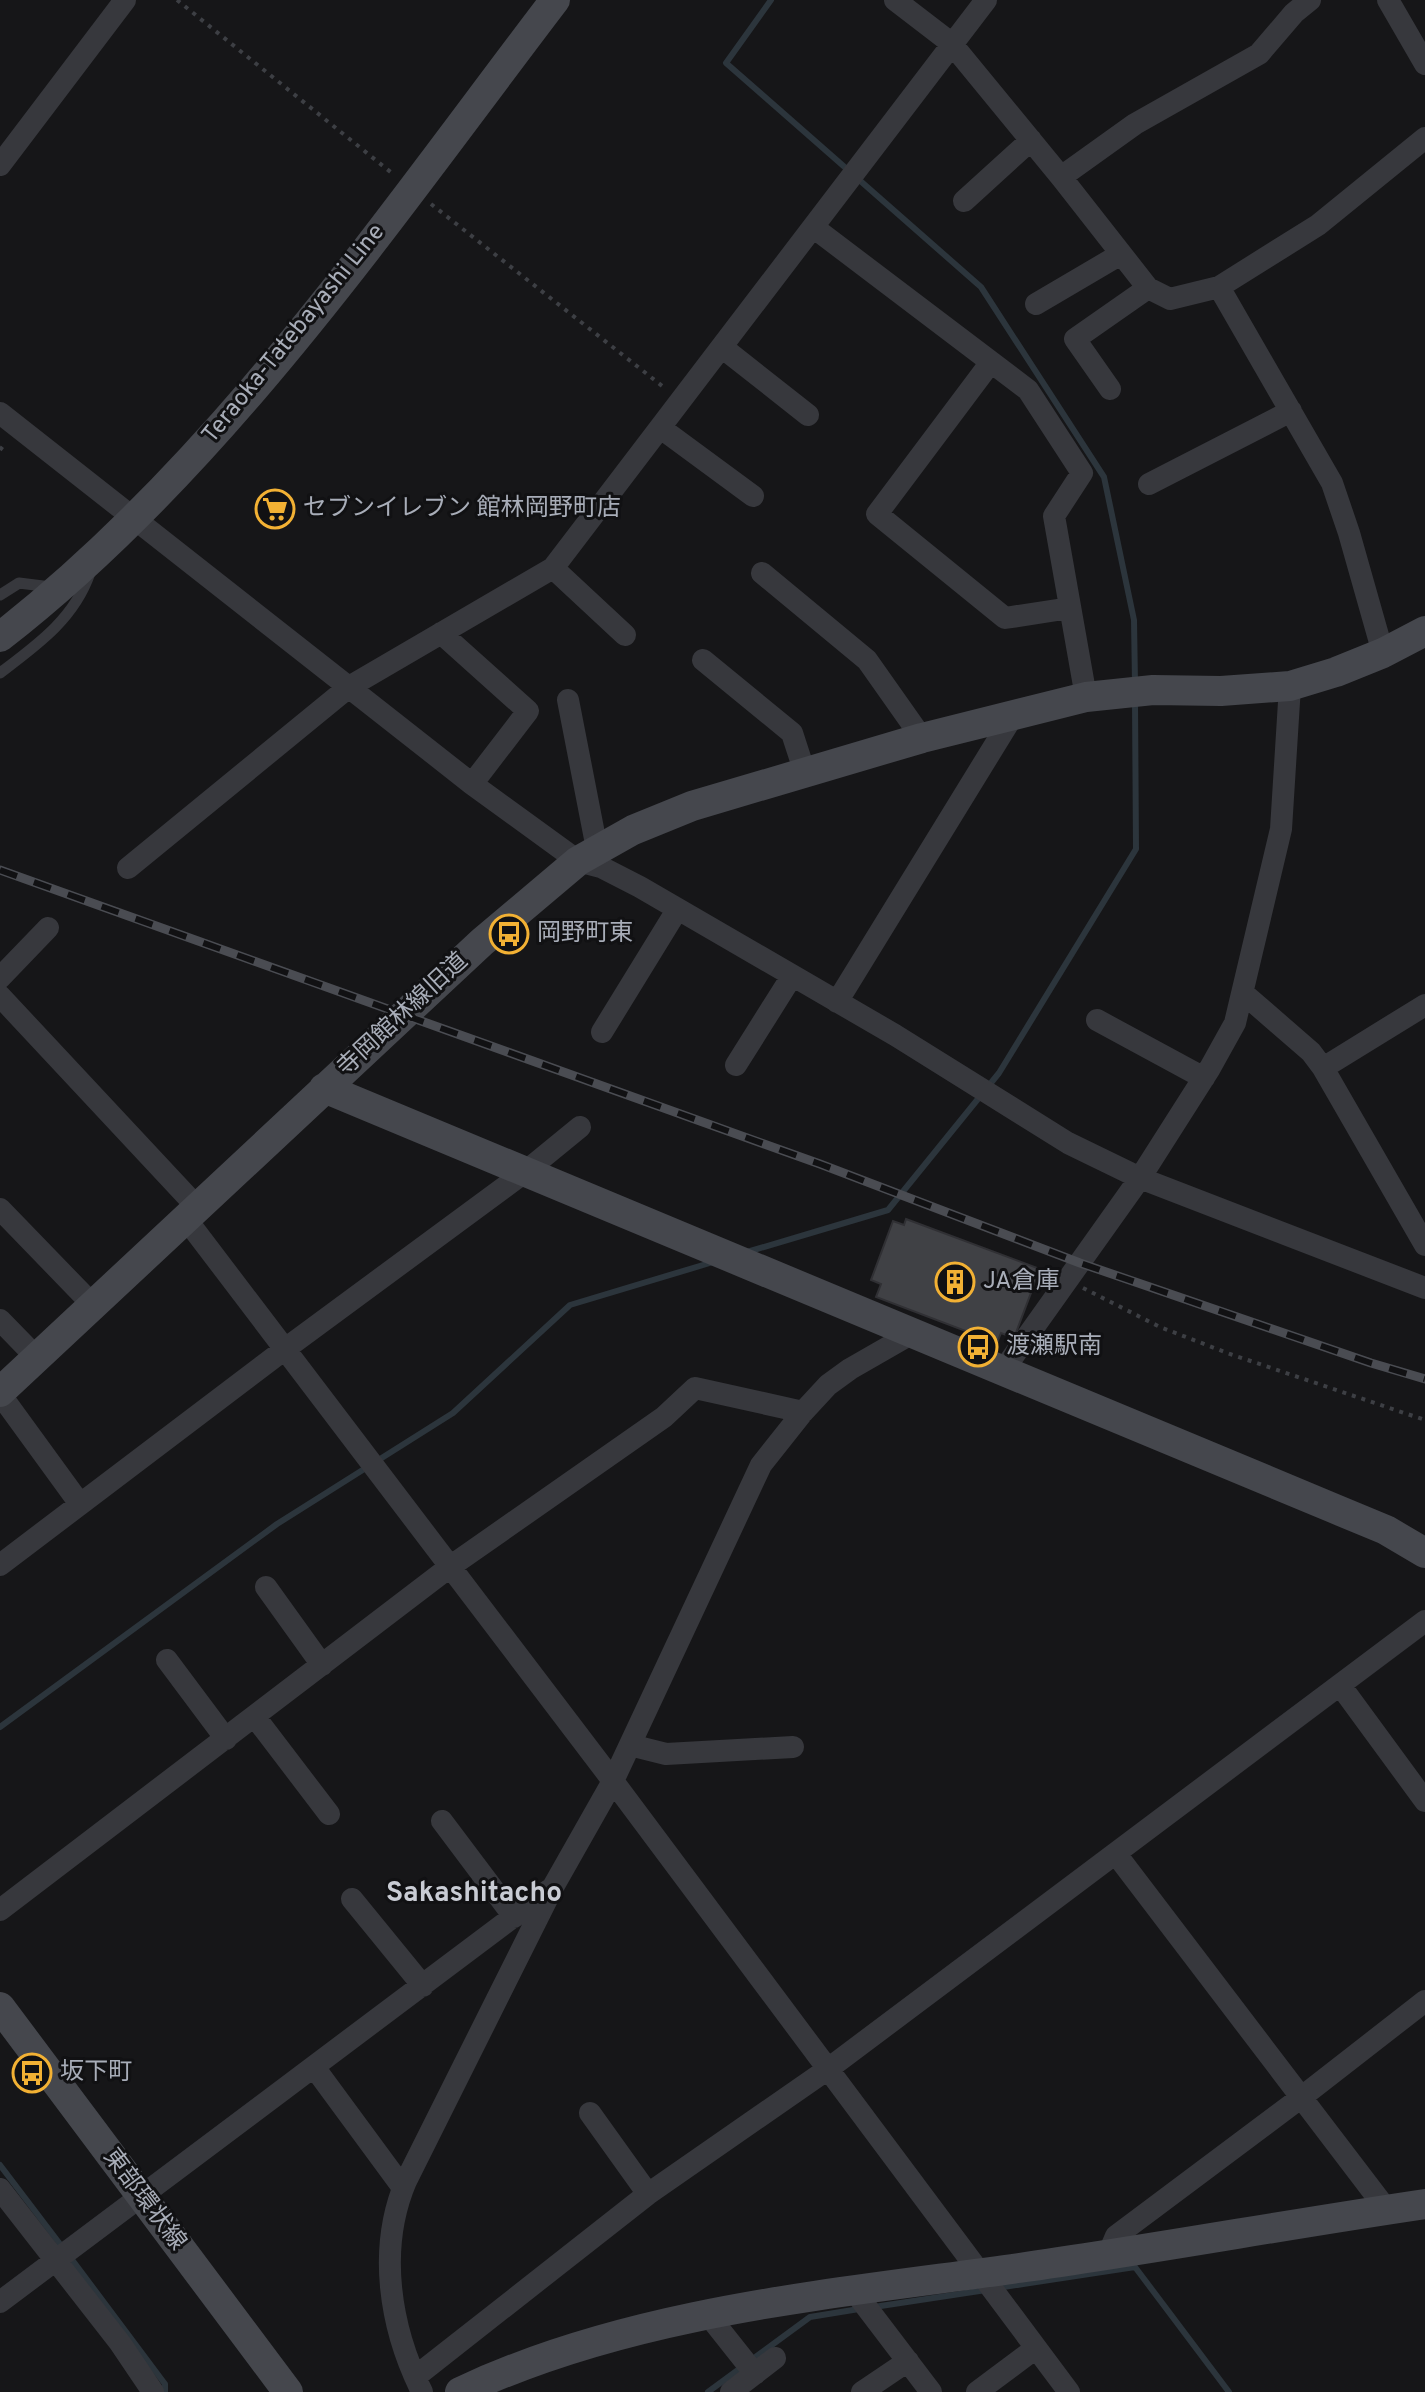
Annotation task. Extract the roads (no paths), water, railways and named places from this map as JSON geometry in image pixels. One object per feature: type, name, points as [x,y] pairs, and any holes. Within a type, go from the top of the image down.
[{"type":"street","points":[[0,165],[125,0]]},
{"type":"street","name":"Teraoka-Tatebayashi Line","points":[[0,637],[61,589],[135,519],[298,335],[555,0]]},
{"type":"street","points":[[895,0],[951,43],[1148,288],[1170,299],[1219,287],[1318,225],[1425,138]]},
{"type":"street","points":[[128,868],[349,687],[553,568],[662,429],[986,0]]},
{"type":"street","points":[[1061,177],[1135,124],[1259,54],[1294,13],[1310,0]]},
{"type":"street","points":[[1388,0],[1425,64]]},
{"type":"street","points":[[964,201],[1031,140]]},
{"type":"street","points":[[813,227],[1028,390],[1082,473],[1054,516],[1086,697]]},
{"type":"street","points":[[1036,304],[1121,254]]},
{"type":"street","points":[[1219,287],[1332,483],[1383,653]]},
{"type":"street","points":[[1110,389],[1075,339],[1148,288]]},
{"type":"street","points":[[723,348],[808,415]]},
{"type":"street","points":[[991,362],[877,514],[1005,618],[1070,608]]},
{"type":"street","points":[[1149,484],[1291,411]]},
{"type":"street","points":[[0,413],[472,784],[587,855],[601,867],[895,1035],[1068,1143],[1140,1178],[1425,1288]]},
{"type":"street","points":[[662,429],[753,496]]},
{"type":"street","points":[[553,568],[625,635]]},
{"type":"street","points":[[762,573],[867,660],[922,738]]},
{"type":"street","name":"寺岡館林線旧道","points":[[0,1393],[482,942],[587,855],[633,830],[692,806],[922,738],[1086,697],[1153,690],[1221,691],[1290,686],[1383,653],[1425,631]]},
{"type":"street","points":[[441,633],[528,711],[472,784]]},
{"type":"street","points":[[703,660],[792,733],[805,773]]},
{"type":"street","points":[[1002,1372],[1140,1178],[1235,1023],[1281,829],[1290,686]]},
{"type":"street","points":[[568,700],[587,855]]},
{"type":"street","points":[[837,1002],[1014,714]]},
{"type":"street","points":[[602,1032],[677,910]]},
{"type":"street","points":[[0,978],[48,928]]},
{"type":"street","points":[[736,1065],[792,976]]},
{"type":"street","points":[[1243,993],[1311,1052],[1323,1068],[1425,1245]]},
{"type":"street","points":[[0,996],[192,1214],[285,1349],[613,1781],[1069,2392]]},
{"type":"street","points":[[1323,1068],[1425,1005]]},
{"type":"street","points":[[1097,1020],[1204,1078]]},
{"type":"street","points":[[324,1088],[1386,1530],[1425,1553]]},
{"type":"street","points":[[0,1565],[525,1172],[580,1127]]},
{"type":"street","points":[[0,1209],[93,1305]]},
{"type":"street","points":[[0,1320],[37,1358]]},
{"type":"street","points":[[911,1334],[828,1385],[761,1465],[613,1781],[553,1887],[403,2188],[395,2207],[389,2240],[391,2296],[404,2353],[418,2384],[648,2194],[828,2069],[1425,1621]]},
{"type":"street","points":[[0,1910],[451,1566],[664,1417],[695,1388],[803,1412]]},
{"type":"street","points":[[0,1393],[80,1504]]},
{"type":"street","points":[[266,1587],[322,1665]]},
{"type":"street","points":[[167,1660],[226,1739]]},
{"type":"street","points":[[1340,1685],[1425,1801]]},
{"type":"street","points":[[255,1717],[329,1814]]},
{"type":"street","points":[[630,1745],[666,1754],[793,1747]]},
{"type":"street","points":[[442,1821],[514,1917]]},
{"type":"street","points":[[1116,1854],[1387,2210]]},
{"type":"street","points":[[0,2302],[553,1887]]},
{"type":"street","points":[[352,1899],[423,1986]]},
{"type":"street","points":[[1108,2255],[1116,2236],[1425,2001]]},
{"type":"street","name":"東部環状線","points":[[0,2007],[288,2392]]},
{"type":"street","points":[[314,2067],[403,2188]]},
{"type":"street","points":[[590,2113],[648,2194]]},
{"type":"street","points":[[0,2189],[120,2343],[153,2392]]},
{"type":"street","points":[[460,2392],[544,2356],[594,2341],[709,2316],[1425,2204]]},
{"type":"street","points":[[855,2292],[931,2392]]},
{"type":"street","points":[[709,2316],[755,2374]]},
{"type":"street","points":[[977,2392],[1036,2348]]},
{"type":"street","points":[[731,2392],[775,2358]]},
{"type":"street","points":[[862,2392],[908,2361]]},
{"type":"lane","points":[[0,673],[55,631],[86,584],[96,557]]},
{"type":"lane","points":[[0,595],[19,583],[61,589]]},
{"type":"waterway","points":[[771,0],[726,63],[848,170]]},
{"type":"waterway","points":[[857,178],[981,287],[1104,477],[1134,620],[1135,683]]},
{"type":"waterway","points":[[747,1252],[888,1210],[999,1073],[1136,849],[1135,702]]},
{"type":"waterway","points":[[0,1727],[277,1524],[453,1413],[570,1305],[713,1262]]},
{"type":"waterway","points":[[0,2165],[63,2248]]},
{"type":"waterway","points":[[70,2257],[165,2384],[165,2392]]},
{"type":"waterway","points":[[997,2288],[1135,2267],[1229,2392]]},
{"type":"waterway","points":[[874,2307],[986,2290]]},
{"type":"waterway","points":[[708,2392],[810,2317],[859,2309]]},
{"type":"railway","points":[[0,870],[820,1164],[1080,1263],[1425,1379]]},
{"type":"place","name":"セブンイレブン 館林岡野町店","points":[[275,509]]},
{"type":"place","name":"岡野町東","points":[[509,934]]},
{"type":"place","name":"JA倉庫","points":[[955,1282]]},
{"type":"place","name":"渡瀬駅南","points":[[978,1347]]},
{"type":"place","name":"坂下町","points":[[32,2073]]},
{"type":"district","name":"Sakashitacho","points":[[474,1894]]}]
